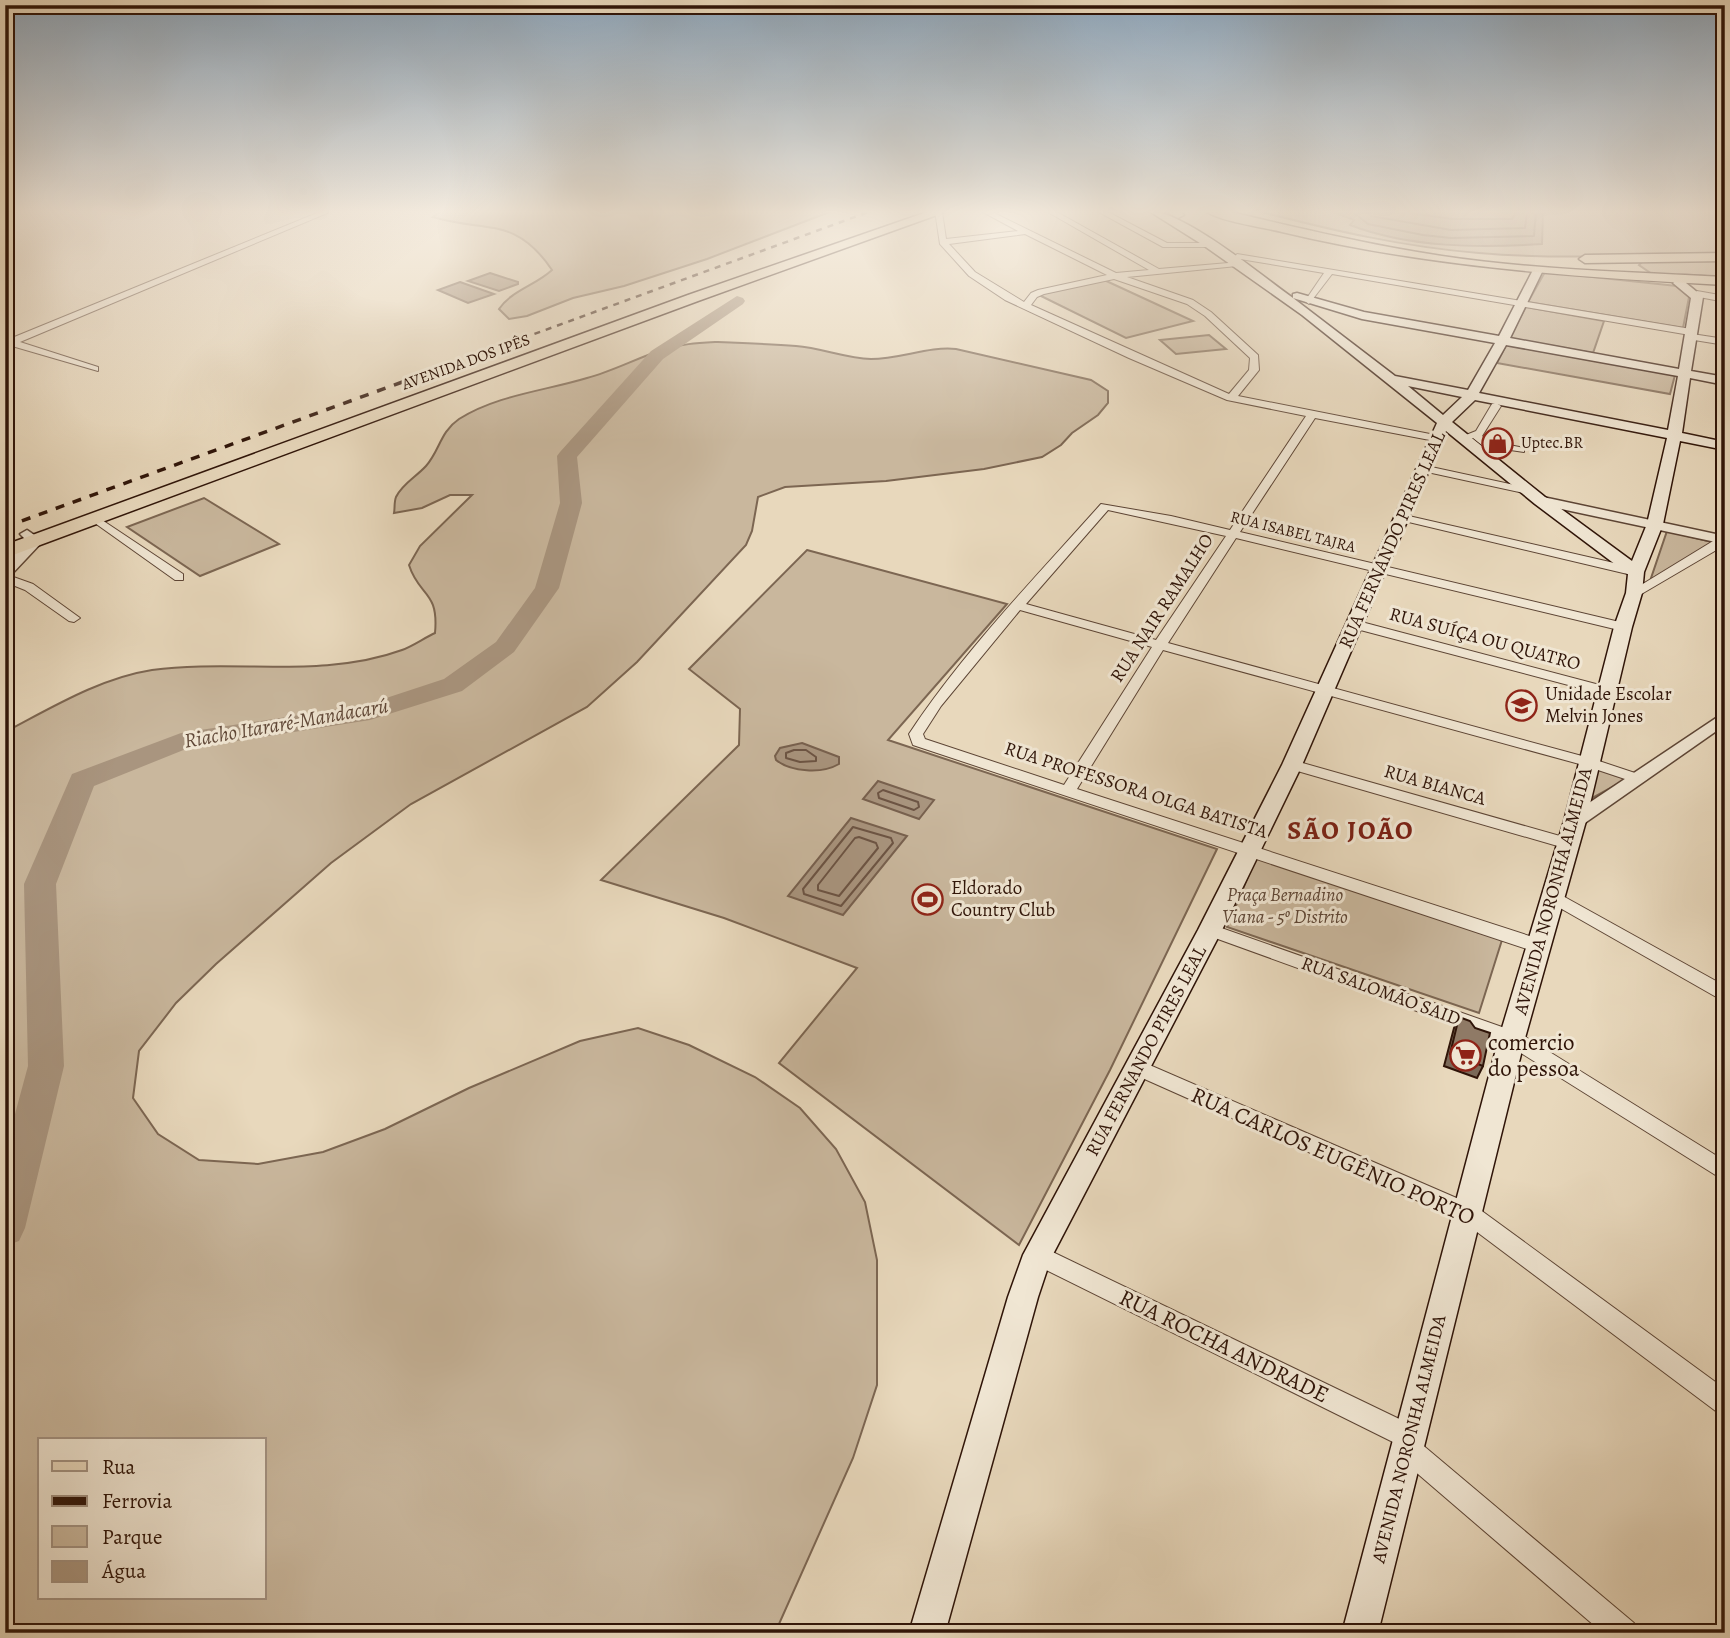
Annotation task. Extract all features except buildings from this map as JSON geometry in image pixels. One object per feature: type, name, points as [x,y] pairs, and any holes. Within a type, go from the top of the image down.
[{"type":"main road","name":"AVENIDA DOS IPÊS","points":[[5,552],[32,538],[712,287]]},
{"type":"main road","points":[[1274,287],[1394,380],[1440,430],[1470,437],[1635,583]]},
{"type":"main road","points":[[1282,287],[1309,301],[1362,315],[1725,381]]},
{"type":"main road","name":"RUA FERNANDO PIRES LEAL","points":[[927,1633],[1023,1297],[1038,1255],[1210,930],[1292,765],[1440,430],[1471,396],[1530,287]]},
{"type":"main road","points":[[1684,287],[1697,295]]},
{"type":"main road","name":"AVENIDA NORONHA ALMEIDA","points":[[1360,1633],[1512,1038],[1571,833],[1635,583],[1655,524],[1674,437],[1697,295]]},
{"type":"main road","name":"AVENIDA DOS IPÊS","points":[[5,542],[32,538],[96,519],[468,376]]},
{"type":"main road","points":[[1394,380],[1725,446]]},
{"type":"street","points":[[8,343],[143,287]]},
{"type":"street","points":[[994,287],[1025,307],[1231,398],[1313,413],[1440,430]]},
{"type":"street","points":[[1025,307],[1034,295],[1062,287]]},
{"type":"street","points":[[1148,287],[1190,302],[1208,313],[1251,351],[1256,362],[1254,370],[1231,398]]},
{"type":"street","points":[[1309,301],[1319,287]]},
{"type":"street","points":[[1427,287],[1725,342]]},
{"type":"street","points":[[1697,295],[1725,299]]},
{"type":"street","points":[[8,343],[95,369]]},
{"type":"street","points":[[1470,437],[1480,433],[1496,407]]},
{"type":"street","name":"RUA NAIR RAMALHO","points":[[1069,789],[1160,644],[1313,413]]},
{"type":"street","points":[[1470,437],[1487,444],[1520,450]]},
{"type":"street","points":[[1422,468],[1528,491]]},
{"type":"street","points":[[1543,501],[1724,538]]},
{"type":"street","name":"RUA ISABEL TAJRA","points":[[1019,606],[1102,508],[1119,507],[1623,627]]},
{"type":"street","points":[[1400,517],[1635,583],[1724,538]]},
{"type":"street","points":[[96,519],[179,577]]},
{"type":"street","points":[[5,573],[32,538]]},
{"type":"street","points":[[5,578],[29,587],[57,603],[74,618]]},
{"type":"street","points":[[1019,606],[1588,762],[1639,779]]},
{"type":"street","name":"RUA PROFESSORA OLGA BATISTA","points":[[1019,606],[919,727],[916,738],[918,742],[1069,789],[1539,946]]},
{"type":"street","name":"RUA SUÍÇA OU QUATRO","points":[[1354,624],[1606,691]]},
{"type":"street","points":[[1571,833],[1639,779],[1725,717]]},
{"type":"street","name":"RUA BIANCA","points":[[1292,765],[1571,833]]},
{"type":"street","points":[[1552,896],[1723,992]]},
{"type":"street","name":"RUA SALOMÃO SAID","points":[[1210,930],[1512,1038],[1725,1172]]},
{"type":"street","name":"RUA CARLOS EUGÊNIO PORTO","points":[[1138,1068],[1468,1213],[1725,1405]]},
{"type":"street","name":"RUA ROCHA ANDRADE","points":[[1038,1255],[1407,1442],[1624,1633]]},
{"type":"green space","points":[[526,287],[618,287],[573,298],[527,316],[509,319],[499,309]]},
{"type":"green space","points":[[1065,287],[1120,287],[1193,321],[1126,338],[1037,294]]},
{"type":"green space","points":[[1536,287],[1680,287],[1690,292],[1683,328],[1528,302]]},
{"type":"green space","points":[[1526,307],[1604,321],[1593,353],[1509,338]]},
{"type":"green space","points":[[1209,335],[1226,349],[1176,354],[1160,340]]},
{"type":"green space","points":[[715,342],[796,346],[871,359],[935,349],[956,349],[1091,380],[1108,391],[1108,403],[1098,415],[1042,457],[984,469],[886,481],[785,487],[758,497],[752,531],[746,545],[637,662],[587,707],[411,804],[331,863],[216,964],[176,1003],[139,1051],[133,1098],[158,1134],[199,1160],[258,1164],[323,1152],[385,1129],[469,1088],[580,1041],[638,1028],[689,1045],[755,1077],[800,1108],[836,1149],[865,1202],[877,1260],[877,1385],[853,1458],[775,1633],[5,1633],[5,732],[76,695],[133,674],[183,667],[341,664],[402,650],[435,633],[431,601],[409,565],[420,546],[472,495],[450,495],[422,508],[394,513],[396,497],[431,460],[453,424],[489,404],[571,383],[653,353],[688,344]]},
{"type":"green space","points":[[1506,345],[1675,375],[1670,394],[1497,363]]},
{"type":"green space","points":[[204,498],[279,544],[200,576],[127,527]]},
{"type":"green space","points":[[1667,531],[1712,542],[1649,584]]},
{"type":"green space","name":"Eldorado Country Club","points":[[807,550],[1007,604],[888,740],[1217,849],[1110,1070],[1019,1245],[779,1063],[857,968],[724,918],[601,880],[739,745],[740,709],[689,669]]},
{"type":"green space","points":[[1593,768],[1629,778],[1585,802]]},
{"type":"green space","name":"Praça Bernadino Viana - 5º Distrito","points":[[1257,855],[1502,940],[1479,1013],[1227,927]]},
{"type":"water","points":[[475,287],[494,294],[468,303],[438,290]]},
{"type":"water","points":[[488,287],[509,287],[499,291]]},
{"type":"water","points":[[802,743],[839,757],[839,764],[824,769],[807,770],[790,767],[776,760],[775,756],[780,748]]},
{"type":"water","points":[[878,781],[934,800],[919,819],[863,799]]},
{"type":"water","points":[[851,818],[907,836],[843,915],[788,896]]},
{"type":"waterway","name":"Riacho Itararé-Mandacarú","points":[[5,1228],[46,1066],[40,884],[82,780],[181,741],[370,712],[453,685],[505,647],[547,588],[571,503],[567,456],[657,355],[737,301]]},
{"type":"railway","points":[[433,371],[662,287]]},
{"type":"railway","points":[[5,527],[438,369]]},
{"type":"place","name":"Uptec.BR","points":[[1498,443]]},
{"type":"place","name":"Unidade Escolar Melvin Jones","points":[[1522,705]]},
{"type":"place","name":"Eldorado Country Club","points":[[928,899]]},
{"type":"place","name":"comercio do pessoa","points":[[1465,1055]]},
{"type":"district","name":"SÃO JOÃO","points":[[1351,830]]}]
